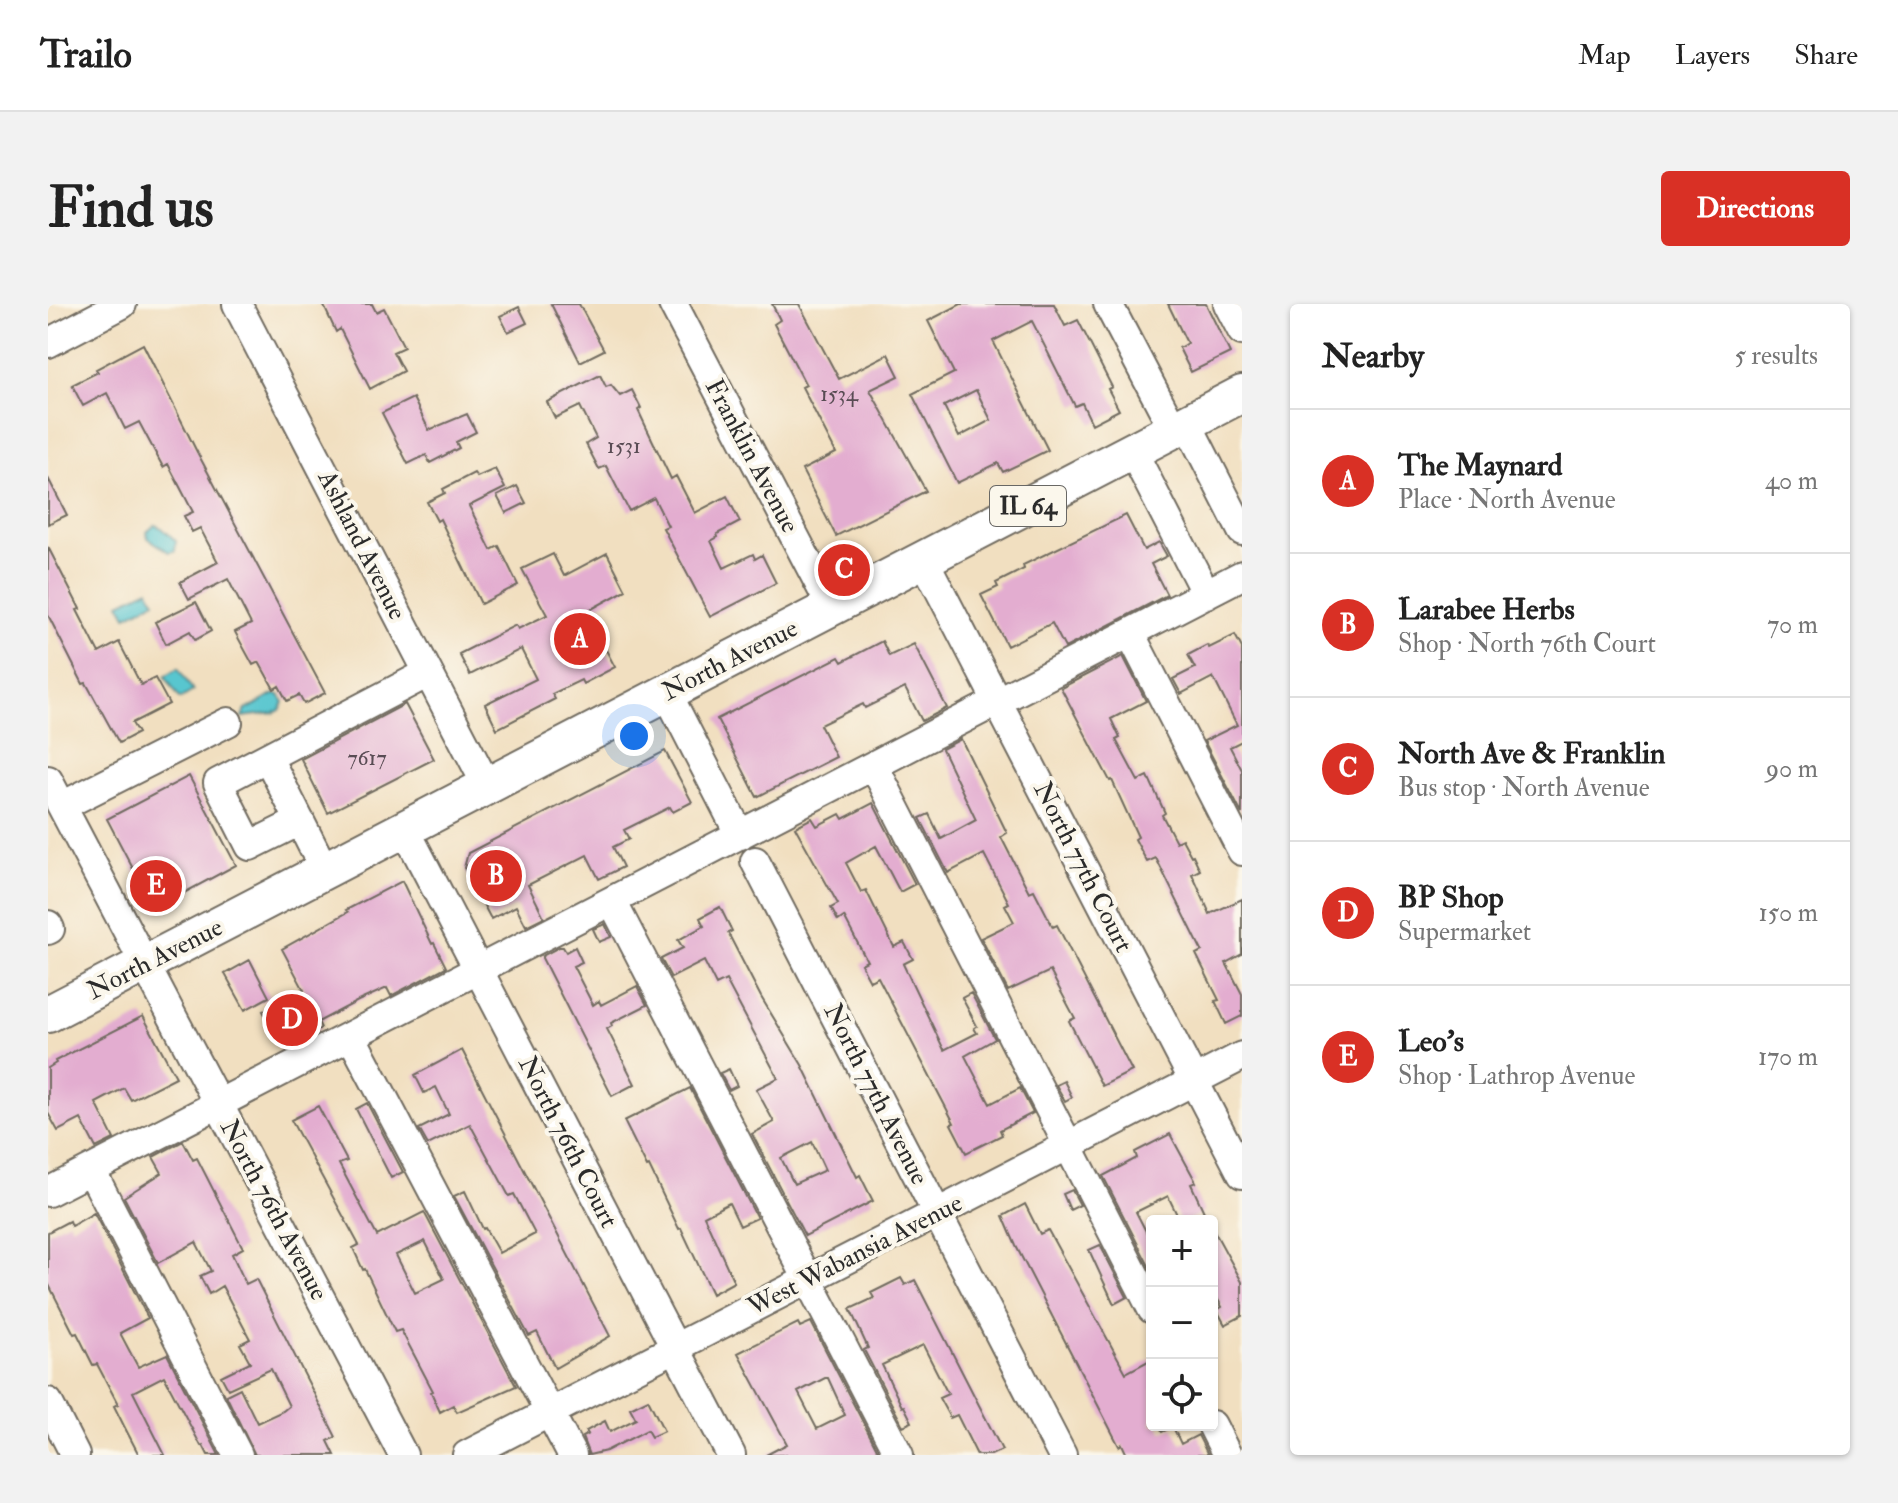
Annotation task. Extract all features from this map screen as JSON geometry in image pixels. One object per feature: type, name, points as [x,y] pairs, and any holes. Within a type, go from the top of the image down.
[{"type":"main road","name":"North Avenue","points":[[48,1014],[1242,394]]},
{"type":"street","points":[[48,343],[122,304]]},
{"type":"street","name":"Ashland Avenue","points":[[237,304],[487,786]]},
{"type":"street","name":"Franklin Avenue","points":[[673,304],[832,608]]},
{"type":"street","points":[[1108,304],[1242,531]]},
{"type":"street","points":[[1228,304],[1242,331]]},
{"type":"street","points":[[1133,452],[1206,594]]},
{"type":"street","name":"North 77th Court","points":[[924,560],[1242,1174]]},
{"type":"street","points":[[48,1192],[1242,575]]},
{"type":"street","points":[[1130,633],[1242,851]]},
{"type":"street","points":[[300,821],[250,846],[218,783],[428,673]]},
{"type":"street","points":[[667,693],[740,835]]},
{"type":"street","points":[[58,813],[228,722]]},
{"type":"street","points":[[268,758],[325,871]]},
{"type":"street","points":[[874,766],[1146,1297]]},
{"type":"street","name":"North 76th Avenue","points":[[48,780],[58,813],[145,965],[403,1455]]},
{"type":"street","name":"North 76th Court","points":[[405,829],[731,1455]]},
{"type":"street","name":"North 77th Avenue","points":[[755,861],[1062,1455]]},
{"type":"street","points":[[612,901],[899,1455]]},
{"type":"street","points":[[351,1036],[572,1455]]},
{"type":"street","name":"West Wabansia Avenue","points":[[467,1455],[1242,1056]]},
{"type":"street","points":[[91,1170],[238,1455]]},
{"type":"street","points":[[48,1402],[75,1455]]},
{"type":"street","points":[[1215,1431],[1227,1455]]},
{"type":"water","points":[[155,525],[176,541],[175,551],[169,552],[148,538],[147,532]]},
{"type":"water","points":[[149,589],[155,601],[127,616],[120,603]]},
{"type":"water","points":[[178,668],[193,691],[180,699],[165,676]]},
{"type":"water","points":[[275,694],[284,702],[280,710],[242,717],[246,710]]},
{"type":"building","points":[[323,304],[372,304],[376,312],[384,308],[404,347],[393,352],[403,371],[370,389],[340,329],[336,332]]},
{"type":"building","points":[[551,304],[579,304],[604,350],[580,362]]},
{"type":"building","points":[[772,304],[799,304],[839,379],[888,354],[899,376],[870,390],[926,491],[836,536],[802,470],[836,453],[802,387],[806,385],[774,324],[780,320]]},
{"type":"building","points":[[961,304],[1054,304],[1065,326],[1078,320],[1112,387],[1108,389],[1119,410],[1092,424],[1082,403],[1075,406],[1032,321],[993,341],[1048,450],[1003,472],[998,463],[957,483],[912,394],[954,373],[928,321]],"holes":[[[976,390],[991,420],[959,437],[944,406]]]},
{"type":"building","points":[[1168,304],[1206,304],[1230,353],[1191,372],[1179,348],[1187,343]]},
{"type":"building","points":[[519,307],[527,323],[508,332],[500,316]]},
{"type":"building","points":[[143,344],[325,693],[304,704],[299,695],[287,701],[279,686],[274,689],[259,662],[253,665],[235,632],[251,624],[228,579],[189,599],[180,582],[218,562],[200,528],[192,532],[184,516],[193,512],[168,464],[163,467],[139,422],[125,429],[107,393],[83,406],[72,385]]},
{"type":"building","points":[[600,375],[606,387],[611,385],[620,396],[632,390],[641,408],[638,410],[671,479],[676,476],[695,513],[727,496],[740,522],[717,534],[718,537],[711,541],[724,568],[753,554],[755,559],[762,555],[776,583],[710,617],[663,528],[668,526],[654,498],[629,511],[606,466],[599,469],[586,444],[596,438],[580,406],[555,418],[547,402]]},
{"type":"building","points":[[413,398],[429,430],[467,414],[476,432],[456,442],[459,448],[430,463],[426,455],[408,464],[382,413]]},
{"type":"building","points":[[495,469],[505,488],[469,506],[491,550],[499,546],[518,585],[481,604],[440,519],[437,521],[427,502],[445,493],[443,489],[474,473],[477,477]]},
{"type":"building","points":[[48,478],[67,515],[48,524]]},
{"type":"building","points":[[517,486],[526,503],[506,513],[497,496]]},
{"type":"building","points":[[1126,515],[1144,550],[1159,542],[1167,556],[1151,564],[1167,595],[1065,648],[1052,623],[1007,646],[981,595],[998,587],[996,583],[1024,569],[1023,565]]},
{"type":"building","points":[[48,547],[99,653],[119,642],[141,685],[155,678],[169,704],[132,723],[138,733],[119,743],[86,683],[83,684],[48,615]]},
{"type":"building","points":[[607,553],[626,590],[586,612],[615,667],[583,684],[581,680],[552,694],[555,699],[497,729],[485,704],[536,679],[521,649],[470,675],[459,654],[516,625],[518,629],[547,615],[522,569],[553,554],[564,576]]},
{"type":"building","points":[[196,602],[211,631],[195,640],[190,631],[166,644],[155,622]]},
{"type":"building","points":[[1235,635],[1242,648],[1242,741],[1230,747],[1242,770],[1242,814],[1204,741],[1237,725],[1213,677],[1181,694],[1173,679],[1195,668],[1188,655]]},
{"type":"building","points":[[882,641],[889,656],[914,644],[947,708],[922,721],[905,688],[865,708],[863,704],[820,725],[836,757],[757,797],[717,719],[839,657],[842,662]]},
{"type":"building","points":[[1123,656],[1146,701],[1111,719],[1120,738],[1116,740],[1138,781],[1148,776],[1176,842],[1182,839],[1193,855],[1200,870],[1192,874],[1210,914],[1242,899],[1242,954],[1226,963],[1242,994],[1242,1016],[1226,1024],[1215,1001],[1219,1000],[1196,954],[1202,951],[1156,858],[1147,862],[1112,780],[1061,688]]},
{"type":"building","points":[[405,704],[434,759],[328,813],[301,759]]},
{"type":"building","points":[[961,739],[1007,833],[1001,837],[1029,892],[1034,890],[1053,927],[1057,925],[1132,1071],[1102,1086],[1069,1021],[1075,1018],[1050,971],[1008,991],[981,938],[1014,922],[1005,905],[1009,903],[984,854],[948,873],[920,818],[929,814],[941,839],[976,820],[942,749]]},
{"type":"building","points":[[665,751],[692,802],[673,812],[670,807],[624,830],[629,839],[613,847],[623,867],[599,879],[587,855],[528,885],[544,917],[526,926],[516,906],[491,919],[464,868],[468,853]]},
{"type":"building","points":[[189,776],[236,865],[158,907],[152,905],[107,819]]},
{"type":"building","points":[[873,803],[915,884],[900,892],[876,846],[846,863],[861,892],[866,890],[894,947],[904,942],[913,959],[903,964],[944,1050],[977,1033],[974,1028],[977,1026],[962,998],[971,993],[995,1039],[965,1056],[990,1104],[1020,1088],[1033,1113],[1000,1130],[1002,1135],[966,1153],[951,1124],[954,1123],[878,977],[870,981],[861,964],[867,961],[844,917],[838,921],[831,908],[838,904],[795,827],[812,818],[817,826],[840,814],[843,819]]},
{"type":"building","points":[[402,881],[446,967],[391,996],[387,988],[358,1001],[318,1022],[321,1028],[283,1048],[263,1011],[304,990],[282,949]]},
{"type":"building","points":[[720,907],[732,931],[728,933],[761,997],[802,1065],[857,1177],[860,1175],[873,1201],[805,1236],[752,1134],[774,1122],[756,1089],[778,1078],[726,980],[716,985],[704,961],[671,978],[661,959],[683,948],[678,940],[704,926],[700,918]],"holes":[[[812,1142],[825,1170],[794,1184],[781,1158]]]},
{"type":"building","points":[[605,924],[611,937],[599,942],[593,929]]},
{"type":"building","points":[[559,947],[566,952],[575,947],[582,962],[573,966],[593,1005],[599,1001],[601,1005],[637,986],[647,1005],[611,1023],[612,1026],[607,1029],[635,1084],[612,1096],[542,958]]},
{"type":"building","points":[[250,960],[269,997],[245,1010],[225,974]]},
{"type":"building","points":[[143,1016],[176,1077],[131,1100],[124,1088],[96,1103],[114,1139],[96,1148],[81,1119],[58,1131],[48,1113],[48,1068],[55,1061]]},
{"type":"building","points":[[462,1050],[610,1336],[555,1368],[537,1332],[529,1336],[454,1196],[465,1191],[483,1229],[499,1253],[535,1234],[514,1194],[509,1196],[470,1124],[428,1145],[419,1129],[449,1114],[436,1087],[424,1093],[415,1075]]},
{"type":"building","points":[[729,1069],[737,1086],[729,1090],[720,1073]]},
{"type":"building","points":[[1064,1081],[1072,1097],[1065,1101],[1056,1085]]},
{"type":"building","points":[[690,1088],[757,1218],[740,1226],[729,1203],[704,1216],[734,1282],[712,1294],[624,1121]]},
{"type":"building","points":[[367,1103],[403,1172],[391,1178],[356,1109]]},
{"type":"building","points":[[318,1106],[347,1161],[339,1164],[377,1236],[424,1212],[516,1386],[457,1412],[453,1405],[440,1412],[433,1391],[401,1330],[395,1332],[363,1270],[353,1248],[359,1245],[291,1120]],"holes":[[[425,1241],[444,1279],[415,1293],[396,1255]]]},
{"type":"building","points":[[1170,1134],[1196,1182],[1191,1184],[1204,1212],[1177,1215],[1168,1196],[1136,1212],[1146,1231],[1146,1260],[1103,1176],[1137,1158],[1135,1152]]},
{"type":"building","points":[[183,1141],[193,1160],[197,1158],[243,1248],[232,1254],[246,1284],[256,1279],[336,1437],[328,1441],[335,1455],[255,1455],[226,1395],[240,1388],[257,1423],[283,1411],[289,1406],[271,1369],[228,1389],[221,1376],[250,1362],[240,1344],[250,1339],[222,1286],[209,1294],[200,1276],[211,1271],[196,1242],[158,1263],[124,1197],[162,1173],[153,1157]]},
{"type":"building","points":[[1072,1190],[1080,1205],[1070,1210],[1063,1194]]},
{"type":"building","points":[[1025,1204],[1040,1234],[1048,1230],[1126,1373],[1146,1362],[1146,1431],[1175,1431],[1181,1444],[1198,1435],[1208,1455],[1127,1455],[1122,1444],[1119,1446],[1003,1216]]},
{"type":"building","points":[[94,1213],[148,1318],[120,1333],[138,1367],[167,1354],[219,1455],[208,1455],[201,1446],[164,1376],[133,1392],[165,1455],[139,1455],[97,1364],[93,1365],[77,1333],[74,1334],[48,1283],[48,1232],[69,1221],[71,1226]]},
{"type":"building","points":[[1218,1238],[1242,1282],[1242,1316],[1225,1325],[1218,1312],[1222,1307],[1218,1300]]},
{"type":"building","points":[[1100,1245],[1127,1297],[1114,1304],[1089,1250]]},
{"type":"building","points":[[901,1278],[905,1285],[915,1280],[1002,1450],[991,1455],[977,1455],[957,1415],[950,1418],[939,1398],[948,1394],[923,1345],[882,1365],[912,1422],[903,1426],[864,1350],[868,1348],[850,1309],[874,1298],[871,1293]]},
{"type":"building","points":[[811,1322],[880,1455],[766,1455],[787,1444],[738,1353],[798,1323],[800,1327]],"holes":[[[828,1378],[845,1415],[817,1429],[798,1392]]]},
{"type":"building","points":[[648,1399],[664,1431],[651,1437],[647,1430],[606,1451],[589,1455],[582,1437],[588,1434],[586,1431],[605,1421],[610,1432],[636,1419],[630,1408]]},
{"type":"place","name":"North Ave & Franklin","points":[[844,570]]},
{"type":"place","name":"The Maynard","points":[[580,639]]},
{"type":"place","name":"Larabee Herbs","points":[[496,876]]},
{"type":"place","name":"Leo's","points":[[156,886]]},
{"type":"place","name":"BP Shop","points":[[292,1020]]}]
